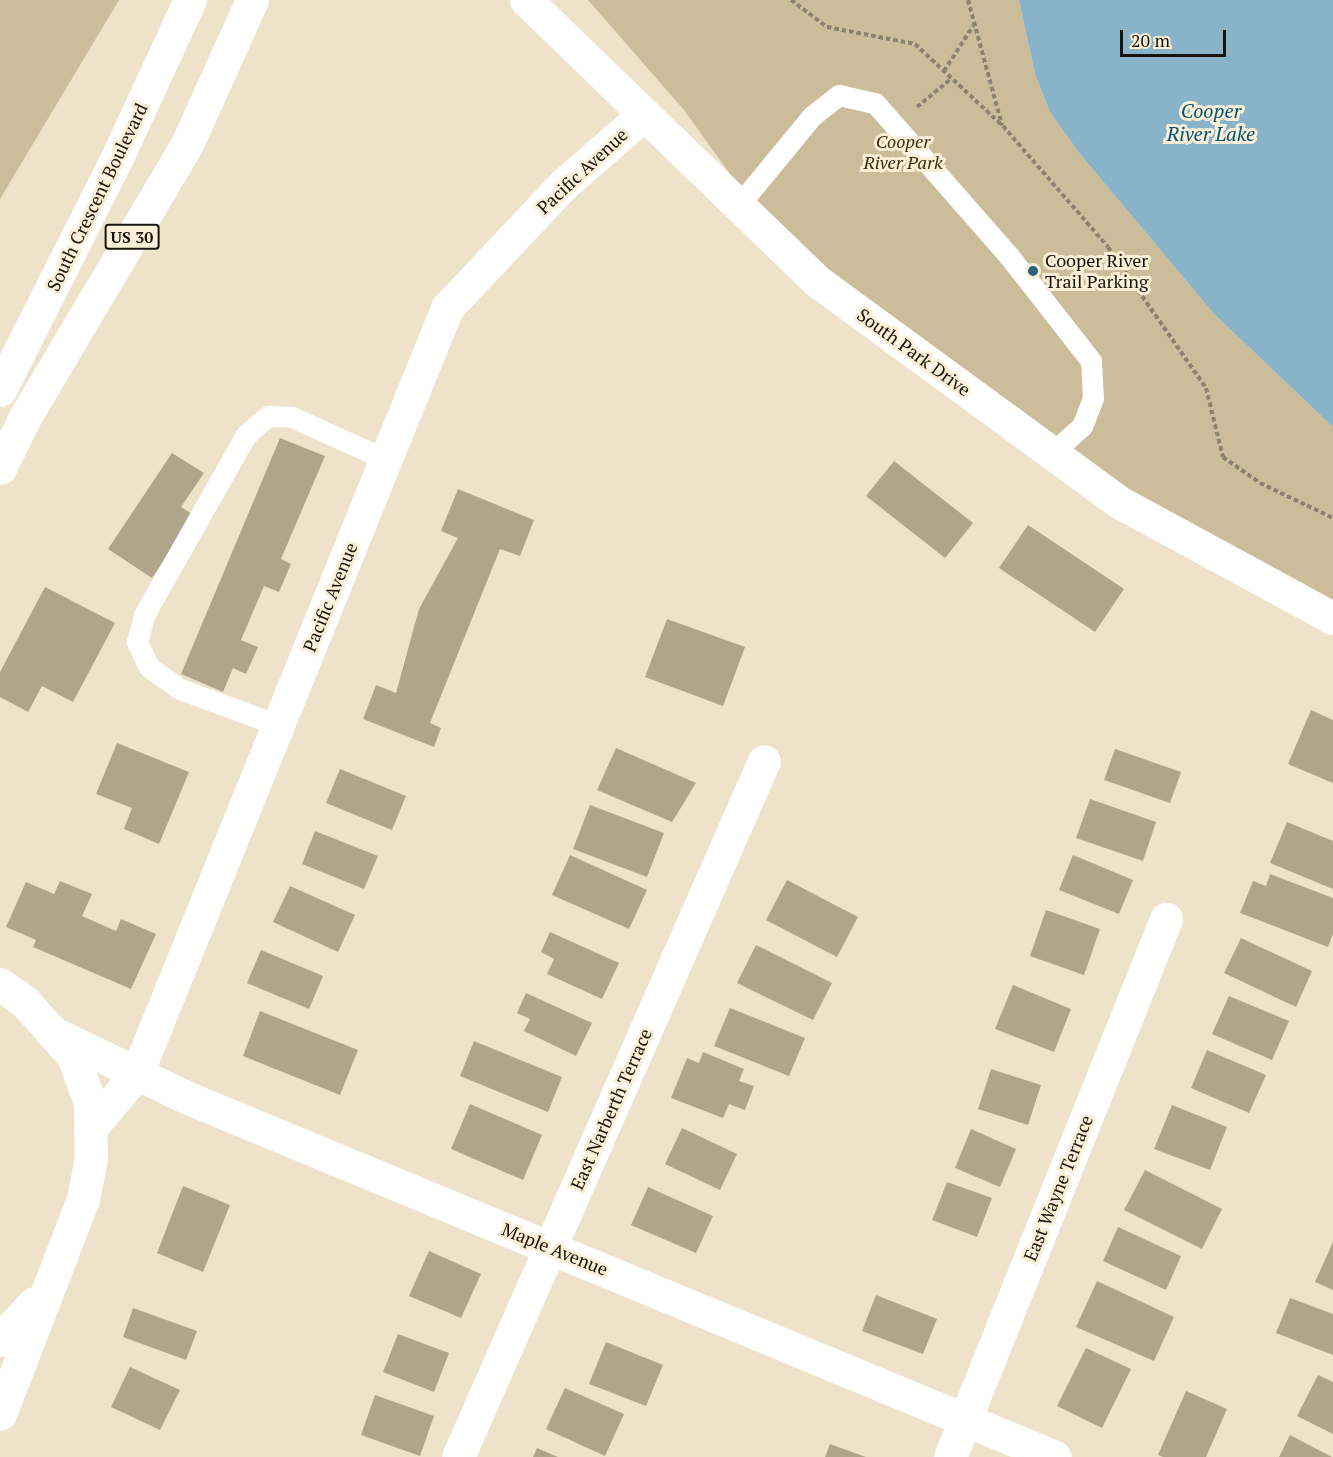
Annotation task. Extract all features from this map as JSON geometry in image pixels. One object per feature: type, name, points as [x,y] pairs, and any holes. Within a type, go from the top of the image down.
[{"type":"main road","name":"South Crescent Boulevard","points":[[0,390],[116,160],[190,0]]},
{"type":"main road","name":"US 30","points":[[0,468],[25,417],[187,144],[252,0]]},
{"type":"main road","name":"South Park Drive","points":[[510,0],[535,10],[817,281],[1119,502],[1333,618]]},
{"type":"main road","name":"Pacific Avenue","points":[[90,1130],[137,1073],[447,308],[564,184],[643,115]]},
{"type":"main road","name":"East Narberth Terrace","points":[[458,1457],[764,761]]},
{"type":"main road","name":"East Wayne Terrace","points":[[950,1457],[1166,919]]},
{"type":"main road","points":[[0,984],[58,1035],[73,1056],[90,1103],[90,1171],[83,1199],[0,1414]]},
{"type":"main road","name":"Maple Avenue","points":[[58,1035],[188,1098],[1055,1457]]},
{"type":"main road","points":[[0,1340],[47,1288]]},
{"type":"lane","points":[[738,206],[812,116],[839,94],[875,103],[1009,256],[1090,361],[1093,398],[1082,426],[1052,453]]},
{"type":"lane","points":[[278,725],[180,688],[149,667],[137,642],[144,615],[246,435],[268,417],[292,417],[385,459]]},
{"type":"path","points":[[791,0],[827,27],[915,44],[1003,126],[1108,247],[1206,388],[1223,457],[1260,483],[1333,518]]},
{"type":"path","points":[[968,0],[1003,126]]},
{"type":"path","points":[[944,71],[974,25]]},
{"type":"path","points":[[896,126],[952,78]]},
{"type":"green space","points":[[0,0],[119,0],[0,199]]},
{"type":"green space","name":"Cooper River Park","points":[[588,0],[1019,0],[1035,74],[1050,112],[1080,154],[1214,314],[1333,427],[1333,618],[1119,502],[786,252],[684,110]]},
{"type":"water","name":"Cooper River Lake","points":[[1019,0],[1333,0],[1333,427],[1214,314],[1080,154],[1050,112],[1035,74]]},
{"type":"building","points":[[280,438],[325,456],[281,559],[291,564],[279,592],[264,586],[241,640],[258,647],[246,674],[233,668],[223,692],[181,674]]},
{"type":"building","points":[[172,453],[204,473],[181,507],[194,515],[152,578],[108,549]]},
{"type":"building","points":[[894,461],[973,523],[945,558],[866,496]]},
{"type":"building","points":[[458,489],[534,520],[520,556],[500,549],[430,723],[441,728],[434,747],[363,719],[376,685],[396,693],[419,609],[458,538],[441,531]]},
{"type":"building","points":[[1028,525],[1124,589],[1095,632],[999,568]]},
{"type":"building","points":[[45,587],[115,623],[73,702],[42,686],[28,712],[0,697],[0,672]]},
{"type":"building","points":[[667,619],[745,647],[723,706],[645,677]]},
{"type":"building","points":[[1311,710],[1333,720],[1333,783],[1288,764]]},
{"type":"building","points":[[117,743],[189,772],[159,844],[124,829],[132,808],[96,794]]},
{"type":"building","points":[[616,748],[696,783],[672,822],[597,790]]},
{"type":"building","points":[[1115,749],[1181,772],[1170,803],[1104,780]]},
{"type":"building","points":[[340,769],[406,796],[392,830],[326,803]]},
{"type":"building","points":[[1090,799],[1156,822],[1143,861],[1076,838]]},
{"type":"building","points":[[590,805],[664,833],[647,877],[573,849]]},
{"type":"building","points":[[1287,822],[1333,841],[1333,889],[1270,863]]},
{"type":"building","points":[[315,831],[378,856],[364,889],[302,864]]},
{"type":"building","points":[[570,855],[647,890],[629,929],[552,895]]},
{"type":"building","points":[[1073,855],[1133,880],[1119,914],[1059,890]]},
{"type":"building","points":[[1270,874],[1333,898],[1333,934],[1328,947],[1240,913],[1253,881],[1266,886]]},
{"type":"building","points":[[787,880],[858,917],[837,957],[766,920]]},
{"type":"building","points":[[60,881],[92,894],[82,916],[116,931],[121,919],[156,934],[131,989],[33,947],[36,940],[6,927],[26,882],[54,894]]},
{"type":"building","points":[[290,886],[355,915],[338,952],[273,922]]},
{"type":"building","points":[[1046,910],[1100,929],[1084,975],[1030,956]]},
{"type":"building","points":[[550,932],[619,963],[602,999],[547,974],[554,959],[541,952]]},
{"type":"building","points":[[1241,938],[1312,971],[1296,1007],[1224,973]]},
{"type":"building","points":[[756,945],[832,983],[813,1020],[737,983]]},
{"type":"building","points":[[261,950],[323,976],[309,1009],[247,983]]},
{"type":"building","points":[[1013,985],[1071,1009],[1054,1052],[995,1029]]},
{"type":"building","points":[[526,993],[592,1023],[576,1056],[524,1031],[530,1019],[517,1013]]},
{"type":"building","points":[[1229,996],[1289,1021],[1272,1060],[1212,1034]]},
{"type":"building","points":[[730,1008],[805,1038],[789,1076],[714,1046]]},
{"type":"building","points":[[260,1011],[358,1050],[340,1095],[243,1056]]},
{"type":"building","points":[[474,1041],[562,1077],[548,1112],[460,1076]]},
{"type":"building","points":[[1207,1050],[1266,1075],[1249,1113],[1191,1088]]},
{"type":"building","points":[[703,1052],[744,1069],[739,1081],[754,1086],[745,1110],[729,1104],[723,1118],[671,1098],[687,1058],[699,1063]]},
{"type":"building","points":[[991,1069],[1041,1085],[1028,1125],[978,1109]]},
{"type":"building","points":[[470,1104],[542,1135],[523,1180],[451,1149]]},
{"type":"building","points":[[1172,1105],[1227,1127],[1210,1170],[1154,1149]]},
{"type":"building","points":[[682,1128],[737,1154],[720,1190],[665,1164]]},
{"type":"building","points":[[971,1129],[1016,1149],[1000,1187],[955,1168]]},
{"type":"building","points":[[1145,1170],[1222,1209],[1202,1249],[1124,1210]]},
{"type":"building","points":[[947,1182],[992,1198],[977,1237],[932,1220]]},
{"type":"building","points":[[183,1186],[230,1205],[203,1272],[157,1253]]},
{"type":"building","points":[[648,1187],[713,1216],[696,1253],[631,1225]]},
{"type":"building","points":[[1118,1227],[1181,1256],[1166,1290],[1103,1261]]},
{"type":"building","points":[[1333,1242],[1333,1290],[1315,1282]]},
{"type":"building","points":[[429,1251],[481,1274],[461,1318],[409,1296]]},
{"type":"building","points":[[1097,1281],[1174,1317],[1154,1361],[1076,1327]]},
{"type":"building","points":[[876,1295],[937,1319],[923,1354],[862,1331]]},
{"type":"building","points":[[1290,1298],[1333,1314],[1333,1355],[1276,1333]]},
{"type":"building","points":[[133,1308],[197,1331],[186,1360],[123,1337]]},
{"type":"building","points":[[398,1334],[449,1353],[434,1392],[383,1372]]},
{"type":"building","points":[[606,1342],[663,1365],[646,1406],[589,1384]]},
{"type":"building","points":[[1086,1348],[1131,1369],[1102,1428],[1057,1406]]},
{"type":"building","points":[[130,1367],[180,1390],[160,1430],[111,1407]]},
{"type":"building","points":[[1318,1375],[1333,1382],[1333,1434],[1297,1416]]},
{"type":"building","points":[[565,1388],[624,1414],[605,1456],[546,1429]]},
{"type":"building","points":[[1186,1391],[1227,1409],[1206,1457],[1163,1457],[1158,1455]]},
{"type":"building","points":[[375,1395],[434,1416],[420,1456],[361,1435]]},
{"type":"building","points":[[1290,1435],[1332,1457],[1279,1457]]},
{"type":"building","points":[[830,1444],[866,1457],[825,1457]]},
{"type":"building","points":[[537,1448],[558,1457],[533,1457]]},
{"type":"place","name":"Cooper River Trail Parking","points":[[1033,271]]}]
